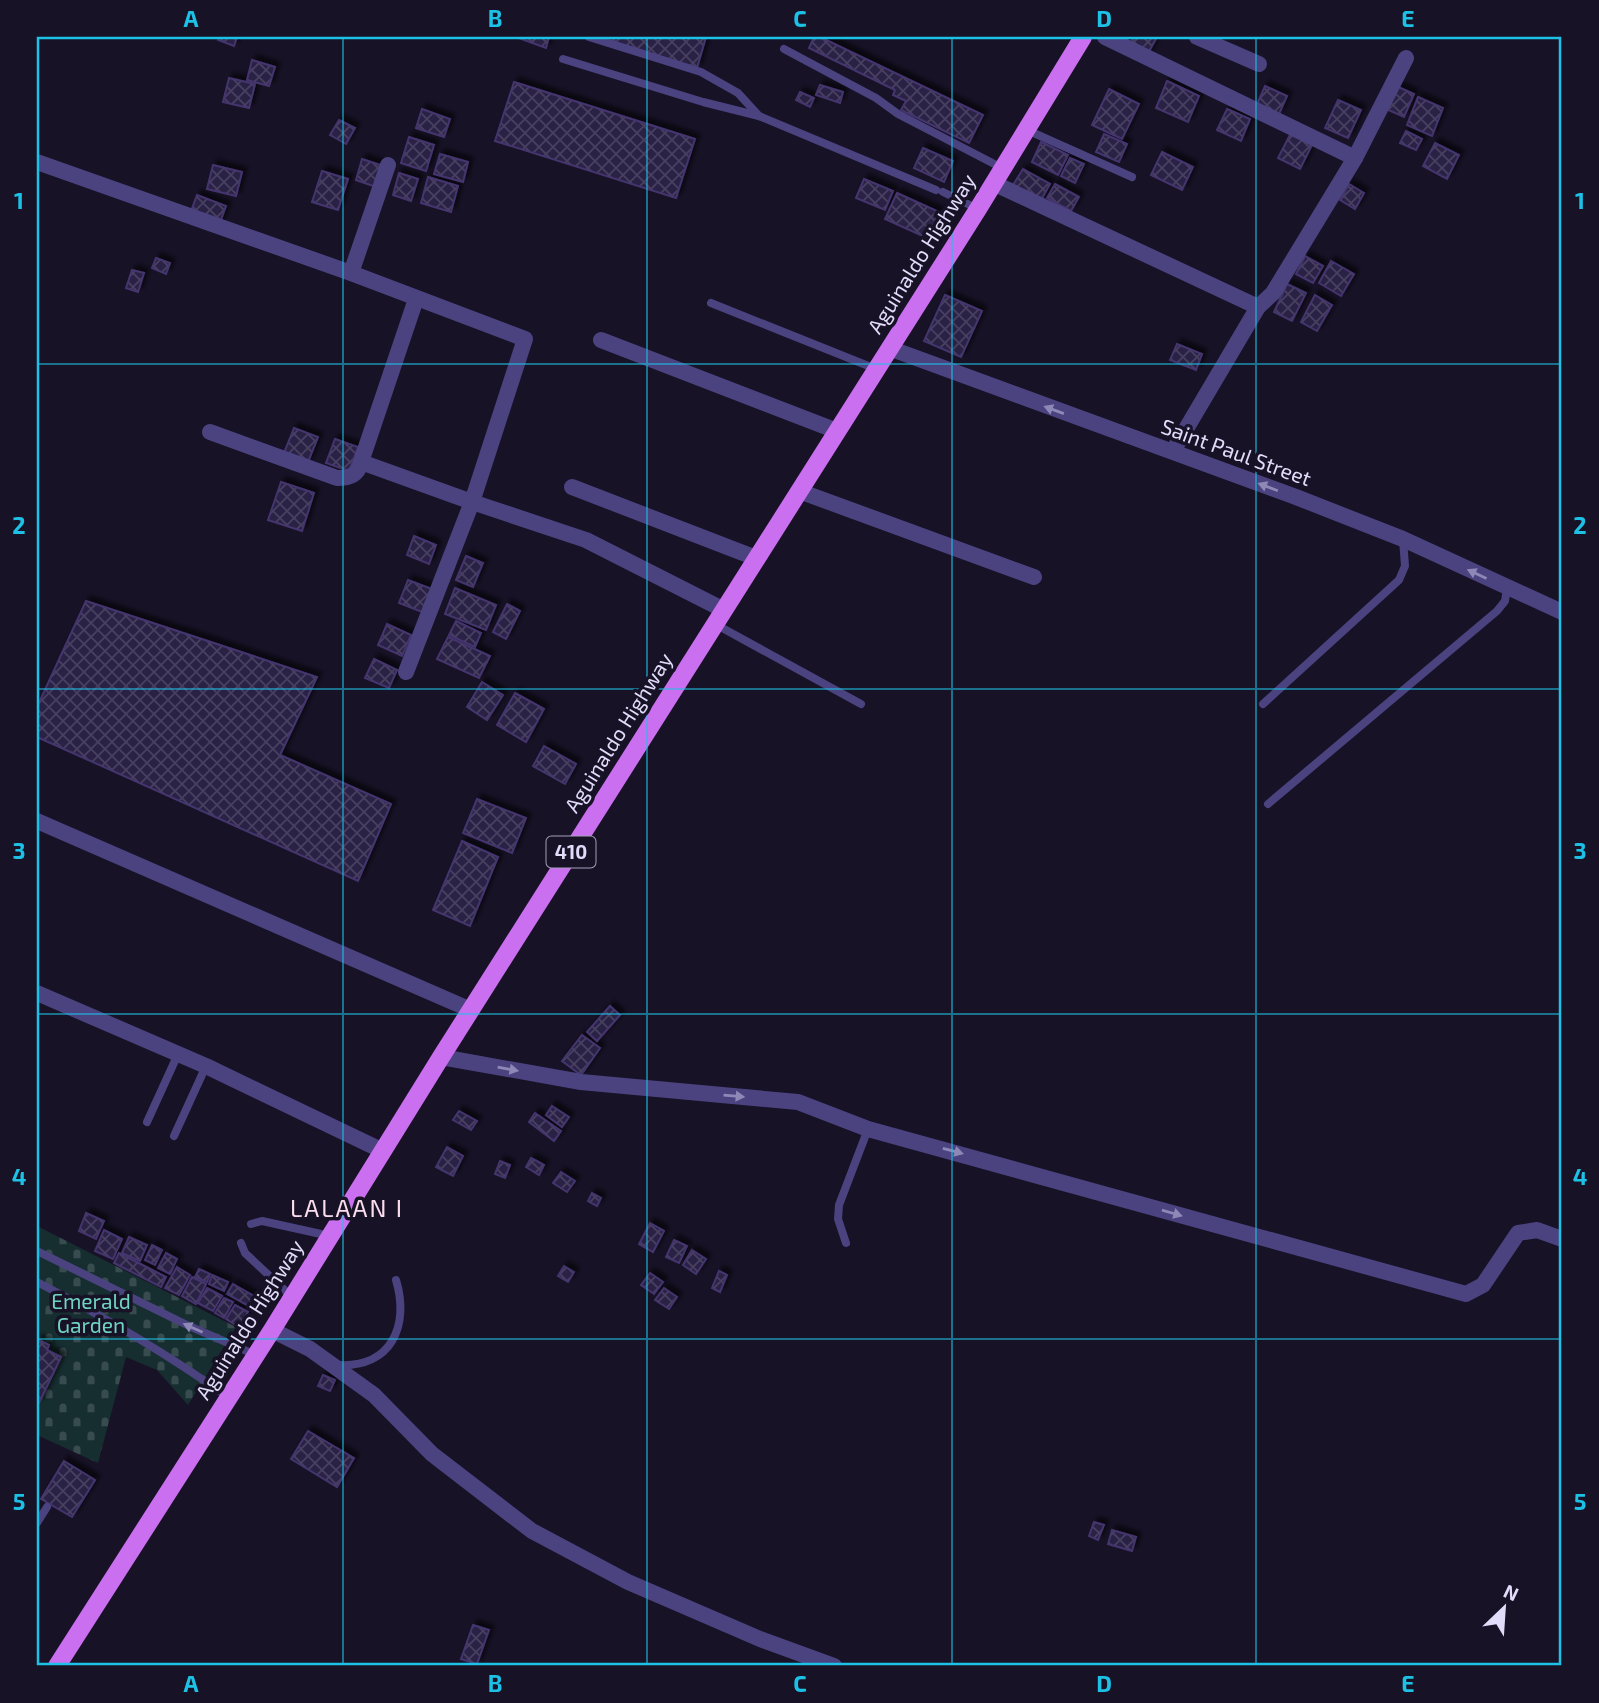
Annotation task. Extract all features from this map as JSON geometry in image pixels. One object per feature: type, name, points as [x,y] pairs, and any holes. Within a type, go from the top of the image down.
[{"type":"main road","name":"Aguinaldo Highway","points":[[57,1666],[272,1330],[440,1057],[978,209],[1083,37]]},
{"type":"street","points":[[1105,37],[1355,158]]},
{"type":"street","points":[[1197,37],[1259,64]]},
{"type":"street","points":[[1172,451],[1258,307],[1273,293],[1355,158],[1406,58]]},
{"type":"street","points":[[37,162],[351,272],[525,339],[472,502],[406,672]]},
{"type":"street","points":[[351,272],[388,165]]},
{"type":"street","points":[[998,175],[1258,307]]},
{"type":"street","points":[[210,432],[337,478],[352,476],[359,469],[416,299]]},
{"type":"street","points":[[601,340],[837,431]]},
{"type":"street","name":"Saint Paul Street","points":[[889,348],[1403,539],[1562,612]]},
{"type":"street","points":[[360,462],[586,540],[720,617]]},
{"type":"street","points":[[572,487],[756,558]]},
{"type":"street","points":[[799,491],[1034,577]]},
{"type":"street","points":[[37,821],[471,1010]]},
{"type":"street","points":[[37,993],[205,1066],[383,1151]]},
{"type":"street","points":[[440,1057],[581,1082],[798,1101],[868,1129],[1466,1294],[1483,1285],[1518,1233],[1537,1230],[1562,1239]]},
{"type":"street","points":[[272,1330],[310,1349],[374,1395],[432,1454],[532,1531],[628,1583],[760,1639],[834,1666]]},
{"type":"lane","points":[[589,37],[701,72],[738,93],[759,116]]},
{"type":"lane","points":[[784,49],[876,98],[998,175]]},
{"type":"lane","points":[[563,59],[703,102],[759,116],[978,209]]},
{"type":"lane","points":[[1027,130],[1132,177]]},
{"type":"lane","points":[[711,303],[876,369]]},
{"type":"lane","points":[[1263,704],[1399,580],[1405,566],[1403,539]]},
{"type":"lane","points":[[1268,804],[1497,611],[1505,601],[1507,588]]},
{"type":"lane","points":[[720,617],[861,704]]},
{"type":"lane","points":[[147,1122],[177,1054]]},
{"type":"lane","points":[[174,1136],[205,1066]]},
{"type":"lane","points":[[846,1243],[838,1219],[839,1205],[868,1129]]},
{"type":"lane","points":[[251,1224],[262,1220],[330,1236]]},
{"type":"lane","points":[[242,1242],[245,1254],[292,1297]]},
{"type":"lane","points":[[37,1251],[189,1326],[256,1355]]},
{"type":"lane","points":[[332,1365],[363,1365],[390,1346],[401,1314],[401,1294],[396,1280]]},
{"type":"lane","points":[[37,1282],[173,1358],[228,1397]]},
{"type":"lane","points":[[37,1523],[47,1507]]},
{"type":"green space","name":"Emerald Garden","points":[[37,1226],[236,1327],[188,1405],[157,1370],[126,1357],[98,1463],[37,1435]]},
{"type":"building","points":[[219,37],[237,37],[234,46],[218,40]]},
{"type":"building","points":[[516,37],[549,37],[546,48]]},
{"type":"building","points":[[599,37],[706,37],[697,68]]},
{"type":"building","points":[[814,37],[820,37],[983,115],[969,143],[901,110],[906,101],[893,95],[895,90],[809,48]]},
{"type":"building","points":[[1134,37],[1157,37],[1147,55],[1129,46]]},
{"type":"building","points":[[252,60],[275,67],[269,86],[247,80]]},
{"type":"building","points":[[229,78],[255,84],[249,108],[223,102]]},
{"type":"building","points":[[1167,81],[1199,96],[1188,122],[1156,108]]},
{"type":"building","points":[[514,82],[695,139],[676,198],[495,141]]},
{"type":"building","points":[[820,85],[843,92],[840,103],[816,95]]},
{"type":"building","points":[[1265,86],[1287,96],[1279,114],[1257,104]]},
{"type":"building","points":[[1396,86],[1414,94],[1404,117],[1386,109]]},
{"type":"building","points":[[1109,89],[1139,104],[1122,139],[1092,125]]},
{"type":"building","points":[[800,92],[814,98],[810,107],[796,100]]},
{"type":"building","points":[[1418,97],[1443,108],[1432,136],[1407,125]]},
{"type":"building","points":[[1338,100],[1361,110],[1348,138],[1325,128]]},
{"type":"building","points":[[422,109],[450,119],[444,137],[416,128]]},
{"type":"building","points":[[1227,109],[1250,119],[1241,141],[1217,130]]},
{"type":"building","points":[[339,120],[355,128],[346,144],[330,135]]},
{"type":"building","points":[[1293,129],[1314,141],[1300,169],[1278,158]]},
{"type":"building","points":[[1406,131],[1422,139],[1416,150],[1400,143]]},
{"type":"building","points":[[1104,134],[1127,144],[1119,162],[1096,152]]},
{"type":"building","points":[[409,137],[434,145],[426,171],[401,163]]},
{"type":"building","points":[[1041,142],[1068,155],[1058,175],[1032,162]]},
{"type":"building","points":[[1435,143],[1459,155],[1447,179],[1423,166]]},
{"type":"building","points":[[923,148],[953,161],[944,182],[914,168]]},
{"type":"building","points":[[1162,152],[1193,167],[1182,190],[1151,175]]},
{"type":"building","points":[[440,154],[468,162],[463,182],[434,174]]},
{"type":"building","points":[[1070,158],[1084,164],[1075,183],[1061,176]]},
{"type":"building","points":[[362,159],[383,166],[376,187],[356,180]]},
{"type":"building","points":[[213,165],[242,172],[236,196],[207,189]]},
{"type":"building","points":[[1023,169],[1050,184],[1041,200],[1013,185]]},
{"type":"building","points":[[322,171],[348,179],[338,210],[312,202]]},
{"type":"building","points":[[399,173],[418,179],[411,201],[393,195]]},
{"type":"building","points":[[428,177],[458,186],[451,212],[421,203]]},
{"type":"building","points":[[864,179],[893,191],[885,210],[856,198]]},
{"type":"building","points":[[1055,184],[1079,197],[1071,211],[1047,198]]},
{"type":"building","points":[[1349,184],[1364,193],[1355,209],[1340,200]]},
{"type":"building","points":[[897,193],[939,212],[927,238],[885,219]]},
{"type":"building","points":[[197,195],[226,206],[219,225],[190,214]]},
{"type":"building","points":[[1305,256],[1323,266],[1313,283],[1296,274]]},
{"type":"building","points":[[156,258],[170,263],[166,274],[152,268]]},
{"type":"building","points":[[1331,261],[1354,274],[1341,296],[1319,283]]},
{"type":"building","points":[[132,270],[144,273],[138,292],[126,288]]},
{"type":"building","points":[[1287,284],[1306,293],[1292,321],[1274,312]]},
{"type":"building","points":[[945,295],[982,311],[961,357],[924,341]]},
{"type":"building","points":[[1315,295],[1332,305],[1317,331],[1301,322]]},
{"type":"building","points":[[1177,344],[1202,354],[1196,370],[1170,360]]},
{"type":"building","points":[[294,428],[318,437],[308,462],[284,453]]},
{"type":"building","points":[[335,439],[358,447],[349,471],[326,463]]},
{"type":"building","points":[[281,482],[314,493],[302,531],[268,520]]},
{"type":"building","points":[[414,536],[436,545],[429,564],[407,555]]},
{"type":"building","points":[[466,556],[483,563],[473,587],[456,580]]},
{"type":"building","points":[[408,580],[432,589],[422,612],[399,603]]},
{"type":"building","points":[[455,588],[496,605],[486,630],[445,614]]},
{"type":"building","points":[[86,601],[317,677],[280,755],[391,804],[358,881],[37,737],[37,707]]},
{"type":"building","points":[[507,604],[520,611],[506,639],[493,632]]},
{"type":"building","points":[[456,621],[481,633],[475,647],[449,635]]},
{"type":"building","points":[[387,624],[411,635],[402,656],[378,645]]},
{"type":"building","points":[[448,637],[490,656],[479,678],[437,659]]},
{"type":"building","points":[[374,659],[397,670],[389,688],[365,678]]},
{"type":"building","points":[[482,682],[503,695],[487,720],[467,707]]},
{"type":"building","points":[[515,693],[544,709],[526,742],[497,725]]},
{"type":"building","points":[[544,746],[576,764],[565,784],[533,766]]},
{"type":"building","points":[[477,799],[526,818],[512,853],[463,833]]},
{"type":"building","points":[[462,841],[498,857],[470,926],[433,910]]},
{"type":"building","points":[[610,1006],[620,1015],[597,1041],[587,1032]]},
{"type":"building","points":[[582,1035],[600,1048],[581,1075],[562,1061]]},
{"type":"building","points":[[552,1106],[569,1117],[562,1127],[546,1115]]},
{"type":"building","points":[[459,1111],[477,1121],[471,1130],[453,1120]]},
{"type":"building","points":[[535,1113],[561,1131],[554,1141],[529,1122]]},
{"type":"building","points":[[447,1147],[463,1156],[453,1176],[436,1167]]},
{"type":"building","points":[[531,1158],[544,1165],[539,1175],[526,1167]]},
{"type":"building","points":[[500,1161],[510,1165],[505,1178],[495,1174]]},
{"type":"building","points":[[561,1172],[575,1181],[567,1192],[553,1183]]},
{"type":"building","points":[[592,1193],[601,1198],[597,1206],[588,1201]]},
{"type":"building","points":[[86,1213],[104,1221],[96,1239],[79,1231]]},
{"type":"building","points":[[650,1223],[664,1231],[653,1252],[639,1244]]},
{"type":"building","points":[[104,1230],[122,1239],[113,1259],[95,1251]]},
{"type":"building","points":[[129,1237],[147,1245],[140,1261],[122,1253]]},
{"type":"building","points":[[674,1240],[687,1246],[679,1263],[666,1257]]},
{"type":"building","points":[[152,1245],[162,1250],[155,1265],[145,1260]]},
{"type":"building","points":[[692,1250],[706,1259],[696,1274],[683,1265]]},
{"type":"building","points":[[119,1253],[166,1277],[161,1287],[114,1263]]},
{"type":"building","points":[[166,1253],[177,1259],[170,1274],[158,1268]]},
{"type":"building","points":[[564,1266],[574,1272],[568,1282],[558,1276]]},
{"type":"building","points":[[177,1267],[190,1275],[179,1295],[165,1288]]},
{"type":"building","points":[[199,1269],[210,1274],[207,1282],[195,1277]]},
{"type":"building","points":[[719,1271],[727,1275],[720,1292],[712,1288]]},
{"type":"building","points":[[650,1273],[663,1282],[654,1294],[641,1285]]},
{"type":"building","points":[[212,1275],[228,1282],[224,1291],[209,1284]]},
{"type":"building","points":[[192,1277],[206,1284],[196,1304],[182,1296]]},
{"type":"building","points":[[233,1284],[261,1300],[256,1310],[227,1294]]},
{"type":"building","points":[[207,1288],[222,1296],[213,1311],[198,1303]]},
{"type":"building","points":[[664,1288],[677,1297],[669,1309],[655,1300]]},
{"type":"building","points":[[224,1298],[233,1302],[224,1318],[215,1313]]},
{"type":"building","points":[[235,1305],[248,1312],[239,1327],[226,1319]]},
{"type":"building","points":[[37,1339],[49,1345],[47,1350],[61,1357],[39,1403],[37,1402]]},
{"type":"building","points":[[323,1375],[335,1380],[330,1391],[318,1386]]},
{"type":"building","points":[[308,1431],[354,1458],[337,1487],[291,1459]]},
{"type":"building","points":[[64,1461],[95,1480],[72,1517],[41,1499]]},
{"type":"building","points":[[1094,1522],[1104,1525],[1098,1540],[1089,1536]]},
{"type":"building","points":[[1112,1530],[1136,1537],[1132,1551],[1108,1544]]},
{"type":"building","points":[[473,1625],[489,1630],[477,1664],[461,1659]]},
{"type":"district","name":"LALAAN I","points":[[347,1209]]}]
